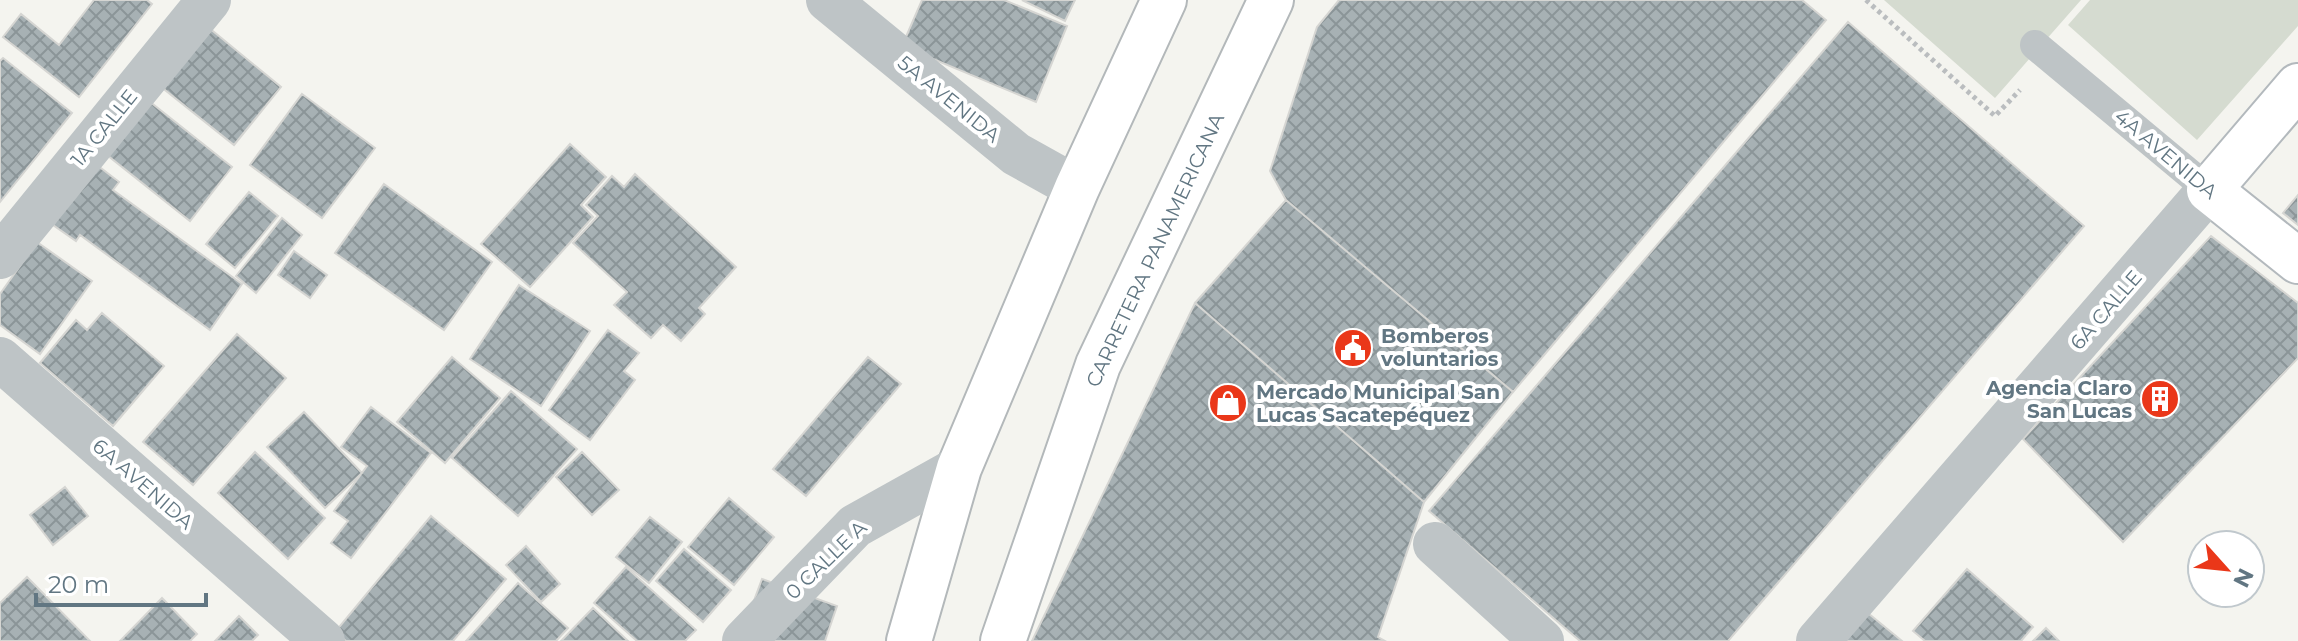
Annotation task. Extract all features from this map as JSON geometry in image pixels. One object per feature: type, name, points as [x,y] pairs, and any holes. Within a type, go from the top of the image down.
[{"type":"main road","points":[[909,641],[959,468],[1077,188],[1164,0]]},
{"type":"main road","name":"CARRETERA PANAMERICANA","points":[[1003,641],[1098,365],[1271,0]]},
{"type":"main road","name":"6A CALLE","points":[[2209,190],[2298,86]]},
{"type":"main road","name":"4A AVENIDA","points":[[2209,190],[2298,261]]},
{"type":"street","name":"1A CALLE","points":[[0,257],[209,0]]},
{"type":"street","name":"5A AVENIDA","points":[[828,0],[1016,154],[1077,188]]},
{"type":"street","name":"6A CALLE","points":[[1818,641],[2209,190]]},
{"type":"street","name":"6A AVENIDA","points":[[0,359],[323,641]]},
{"type":"street","name":"0 CALLE A","points":[[744,641],[855,526],[959,468]]},
{"type":"street","points":[[1435,544],[1542,641]]},
{"type":"lane","name":"4A AVENIDA","points":[[2043,51],[2209,190]]},
{"type":"path","points":[[1866,0],[1995,116],[2043,51]]},
{"type":"shaded area","points":[[1884,0],[2081,0],[1995,98]]},
{"type":"shaded area","points":[[2090,0],[2298,0],[2298,26],[2197,140],[2068,25]]},
{"type":"building","points":[[94,0],[147,0],[152,4],[79,97],[3,37],[21,14],[59,45]]},
{"type":"building","points":[[922,0],[1004,0],[1067,26],[1036,102],[902,46]]},
{"type":"building","points":[[1022,0],[1075,0],[1065,21]]},
{"type":"building","points":[[1339,0],[1802,0],[1826,20],[1513,392],[1286,200],[1270,171],[1317,27]]},
{"type":"building","points":[[1848,22],[2084,226],[1728,641],[1580,641],[1429,511]]},
{"type":"building","points":[[208,27],[281,87],[234,145],[160,86]]},
{"type":"building","points":[[3,58],[72,113],[0,202],[0,61]]},
{"type":"building","points":[[302,94],[375,148],[322,218],[250,165]]},
{"type":"building","points":[[149,101],[232,167],[190,221],[107,155]]},
{"type":"building","points":[[570,144],[606,177],[581,205],[593,217],[530,287],[481,244]]},
{"type":"building","points":[[97,165],[119,182],[113,190],[242,284],[210,330],[80,235],[76,241],[53,225]]},
{"type":"building","points":[[635,174],[736,267],[699,308],[705,314],[681,341],[663,325],[651,338],[614,305],[627,292],[573,243],[598,216],[586,205],[612,176],[624,187]]},
{"type":"building","points":[[384,184],[492,262],[444,330],[335,253]]},
{"type":"building","points":[[249,192],[278,216],[235,268],[206,244]]},
{"type":"building","points":[[2298,195],[2298,225],[2283,213]]},
{"type":"building","name":"Bomberos voluntarios","points":[[1286,200],[1513,392],[1424,502],[1195,303]]},
{"type":"building","points":[[282,218],[302,235],[256,293],[236,276]]},
{"type":"building","name":"Agencia Claro San Lucas","points":[[2211,236],[2298,303],[2298,358],[2123,542],[2023,439]]},
{"type":"building","points":[[37,242],[92,281],[40,354],[0,325],[0,294]]},
{"type":"building","points":[[294,251],[327,275],[310,298],[278,275]]},
{"type":"building","points":[[519,285],[590,331],[541,406],[470,359]]},
{"type":"building","name":"Mercado Municipal San Lucas Sacatepéquez","points":[[1195,303],[1424,502],[1378,637],[1385,641],[1032,641]]},
{"type":"building","points":[[102,313],[164,366],[113,426],[40,363],[76,320],[87,330]]},
{"type":"building","points":[[608,330],[639,353],[624,371],[635,380],[590,440],[549,410]]},
{"type":"building","points":[[237,334],[286,378],[193,485],[143,442]]},
{"type":"building","points":[[452,357],[500,398],[445,463],[397,422]]},
{"type":"building","points":[[868,357],[901,384],[806,496],[773,469]]},
{"type":"building","points":[[511,391],[577,449],[518,516],[452,458]]},
{"type":"building","points":[[371,407],[431,453],[351,558],[331,543],[348,521],[334,511],[367,466],[341,447]]},
{"type":"building","points":[[304,412],[362,473],[325,508],[267,447]]},
{"type":"building","points":[[255,452],[325,518],[288,559],[218,493]]},
{"type":"building","points":[[582,452],[619,490],[592,515],[556,477]]},
{"type":"building","points":[[65,487],[88,516],[53,545],[30,515]]},
{"type":"building","points":[[729,498],[774,537],[734,585],[688,547]]},
{"type":"building","points":[[431,516],[506,579],[453,641],[346,641],[335,632]]},
{"type":"building","points":[[650,517],[682,542],[649,583],[616,557]]},
{"type":"building","points":[[526,546],[560,584],[541,602],[506,565]]},
{"type":"building","points":[[684,549],[731,590],[703,622],[656,581]]},
{"type":"building","points":[[626,567],[696,630],[685,641],[637,641],[594,603]]},
{"type":"building","points":[[1967,569],[2033,627],[2021,641],[1925,641],[1913,631]]},
{"type":"building","points":[[27,577],[90,641],[0,641],[0,603]]},
{"type":"building","points":[[762,579],[837,606],[825,641],[739,641]]},
{"type":"building","points":[[518,583],[568,628],[556,641],[466,641]]},
{"type":"building","points":[[162,598],[197,634],[190,641],[120,641]]},
{"type":"building","points":[[593,608],[628,641],[561,641]]},
{"type":"building","points":[[1863,609],[1902,641],[1837,641]]},
{"type":"building","points":[[239,616],[258,635],[252,641],[215,641]]},
{"type":"building","points":[[2046,628],[2059,641],[2033,641]]},
{"type":"place","name":"Bomberos voluntarios","points":[[1353,348]]},
{"type":"place","name":"Agencia Claro San Lucas","points":[[2160,399]]},
{"type":"place","name":"Mercado Municipal San Lucas Sacatepéquez","points":[[1228,403]]}]
